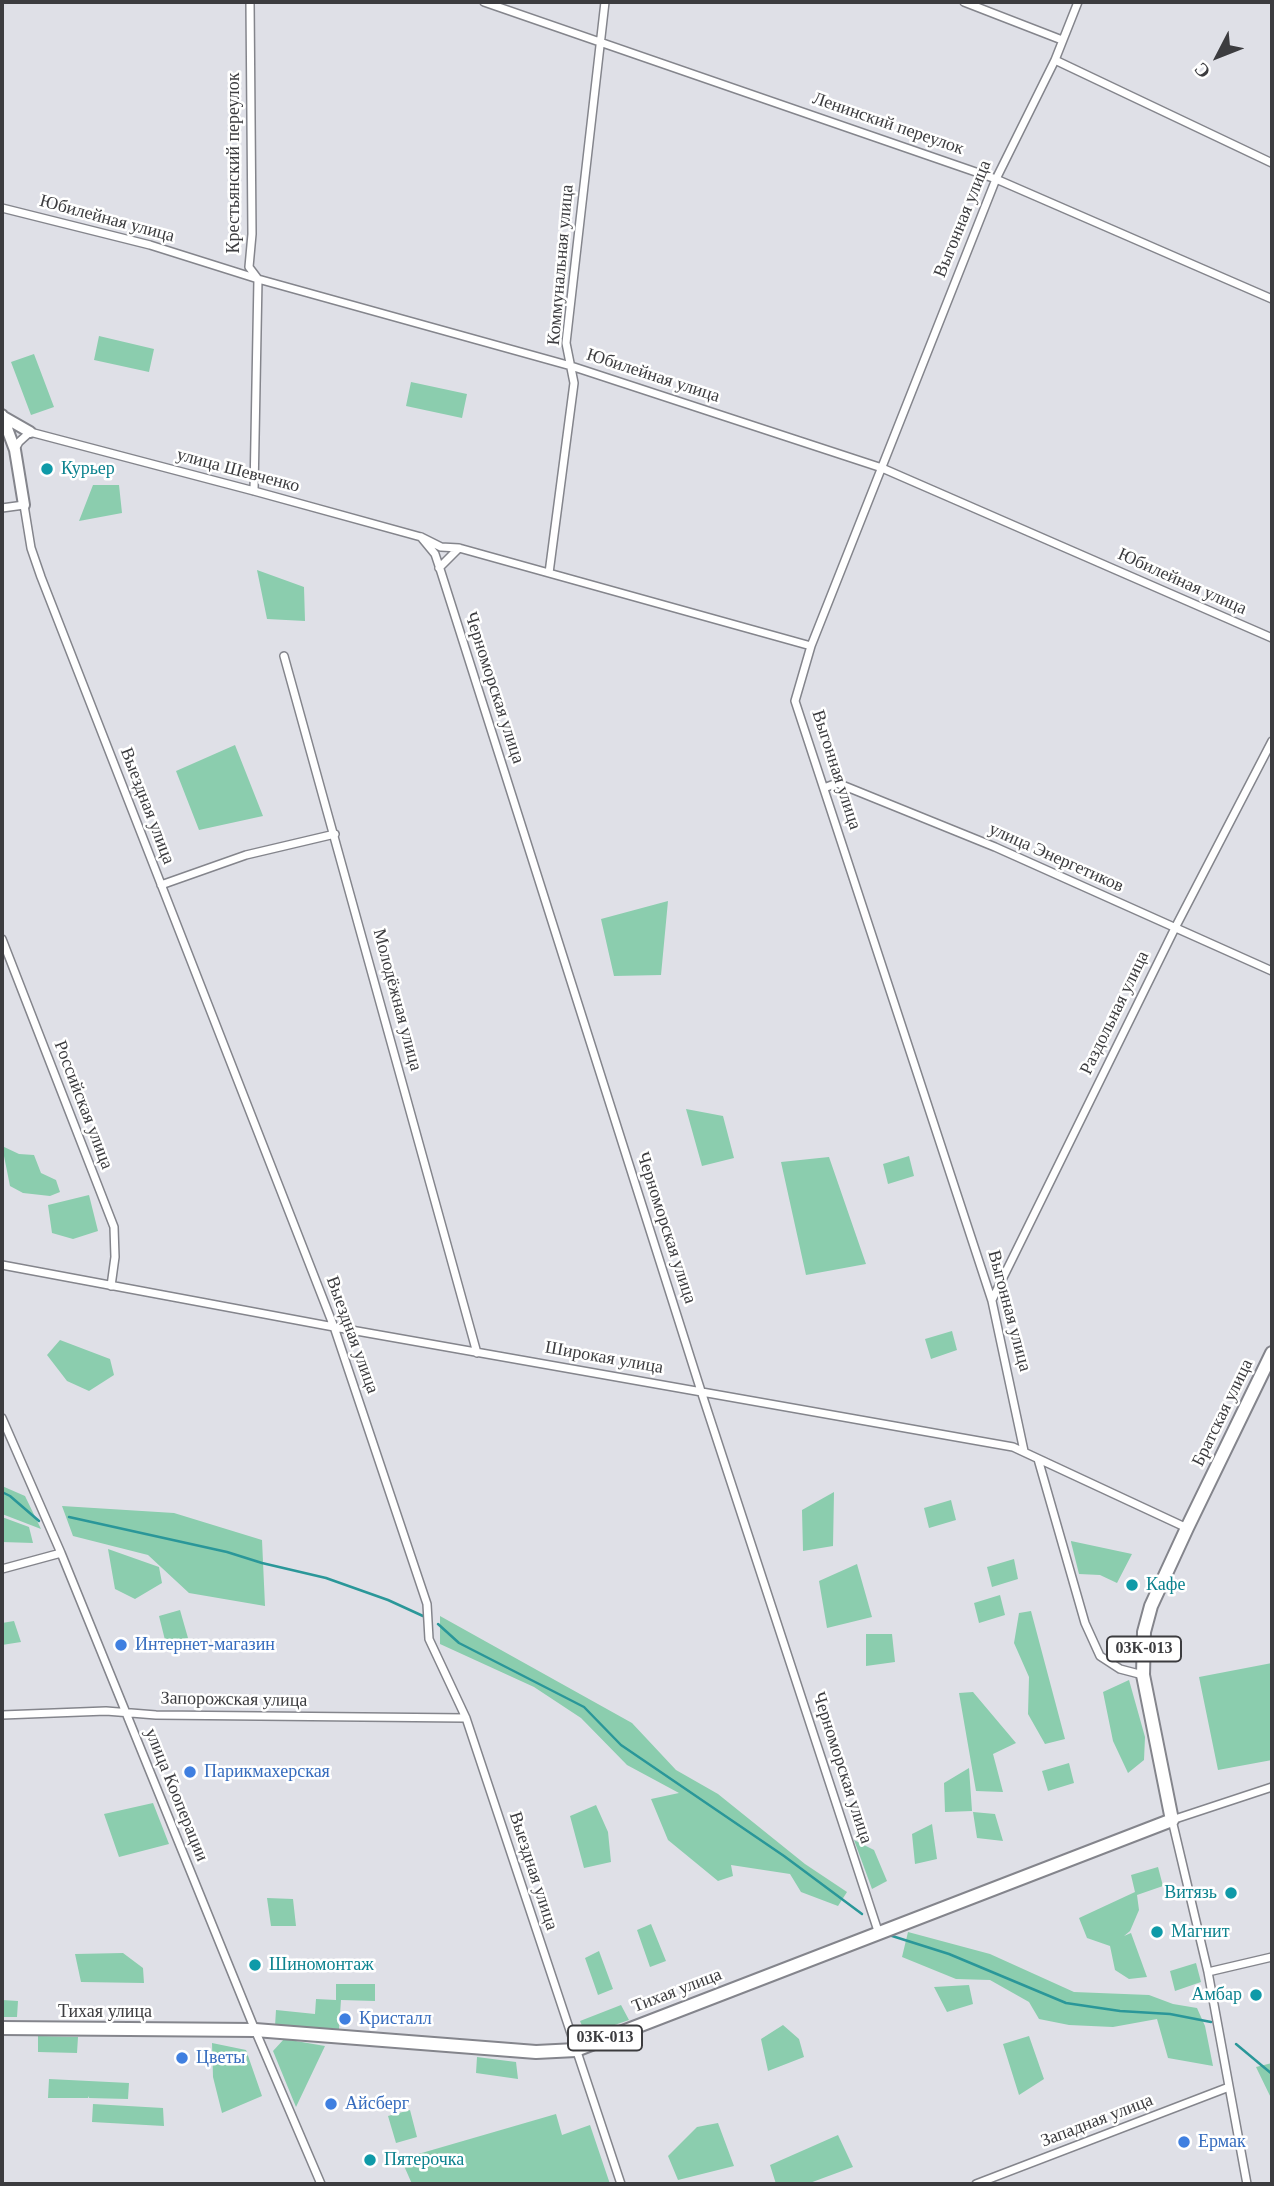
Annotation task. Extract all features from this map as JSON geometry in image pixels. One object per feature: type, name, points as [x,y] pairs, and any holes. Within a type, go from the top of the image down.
[{"type":"main road","name":"Братская улица","points":[[1187,1528],[1272,1353]]},
{"type":"main road","name":"03К-013","points":[[1172,1820],[1143,1675],[1144,1632],[1151,1606],[1187,1528]]},
{"type":"main road","name":"Тихая улица","points":[[2,2028],[255,2030],[536,2052],[576,2050],[878,1931],[1172,1820]]},
{"type":"street","name":"Крестьянский переулок","points":[[250,2],[252,234],[249,267],[258,279],[254,491]]},
{"type":"street","name":"Ленинский переулок","points":[[484,2],[996,179],[1272,299]]},
{"type":"street","name":"Коммунальная улица","points":[[548,573],[573,383],[566,343],[605,2]]},
{"type":"street","points":[[964,2],[1062,40]]},
{"type":"street","name":"Выгонная улица","points":[[1024,1451],[992,1301],[795,701],[811,646],[996,179],[1055,60],[1078,2]]},
{"type":"street","points":[[1055,60],[1272,163]]},
{"type":"street","name":"Юбилейная улица","points":[[2,208],[150,245],[258,279],[570,366],[882,468],[1272,638]]},
{"type":"street","points":[[2,416],[30,432],[15,450]]},
{"type":"street","points":[[2,416],[15,450],[24,505],[2,508]]},
{"type":"street","name":"улица Шевченко","points":[[30,432],[421,537],[441,547],[459,548],[811,646]]},
{"type":"street","name":"Выездная улица","points":[[24,505],[31,548],[41,577],[334,1327],[427,1604],[429,1639],[466,1718],[621,2184]]},
{"type":"street","name":"Черноморская улица","points":[[421,537],[435,554],[702,1391],[878,1931]]},
{"type":"street","points":[[439,568],[459,548]]},
{"type":"street","name":"Молодёжная улица","points":[[284,656],[477,1353]]},
{"type":"street","name":"Раздольная улица","points":[[992,1301],[1175,928],[1272,741]]},
{"type":"street","name":"улица Энергетиков","points":[[824,788],[837,783],[995,847],[1272,971]]},
{"type":"street","points":[[160,885],[246,855],[335,834]]},
{"type":"street","name":"Российская улица","points":[[2,939],[114,1227],[115,1257],[111,1286]]},
{"type":"street","name":"Широкая улица","points":[[2,1265],[477,1353],[1013,1447],[1187,1528]]},
{"type":"street","name":"улица Кооперации","points":[[2,1418],[61,1553],[255,2030],[321,2184]]},
{"type":"street","points":[[1038,1458],[1086,1623],[1100,1656],[1120,1669],[1143,1675]]},
{"type":"street","points":[[2,1569],[61,1553]]},
{"type":"street","name":"Запорожская улица","points":[[2,1714],[106,1711],[126,1714],[466,1718]]},
{"type":"street","points":[[1247,2184],[1208,1972],[1172,1820],[1272,1787]]},
{"type":"street","points":[[1208,1972],[1272,1957]]},
{"type":"street","name":"Западная улица","points":[[976,2184],[1229,2087]]},
{"type":"green space","points":[[99,336],[154,349],[149,372],[94,360]]},
{"type":"green space","points":[[34,354],[54,407],[31,415],[11,362]]},
{"type":"green space","points":[[411,382],[467,394],[462,418],[406,406]]},
{"type":"green space","points":[[93,485],[119,485],[122,513],[79,521]]},
{"type":"green space","points":[[257,570],[304,587],[305,621],[267,619]]},
{"type":"green space","points":[[235,745],[263,816],[199,830],[176,771]]},
{"type":"green space","points":[[668,901],[661,975],[614,976],[601,919]]},
{"type":"green space","points":[[686,1109],[723,1116],[734,1158],[702,1166]]},
{"type":"green space","points":[[2,1146],[19,1154],[34,1155],[41,1173],[56,1180],[60,1192],[50,1196],[23,1193],[10,1186]]},
{"type":"green space","points":[[909,1156],[914,1176],[888,1184],[883,1164]]},
{"type":"green space","points":[[829,1157],[866,1264],[806,1275],[781,1162]]},
{"type":"green space","points":[[89,1195],[98,1231],[73,1239],[52,1233],[48,1205]]},
{"type":"green space","points":[[952,1331],[957,1350],[931,1359],[925,1339]]},
{"type":"green space","points":[[60,1340],[110,1359],[114,1375],[89,1391],[67,1381],[47,1355]]},
{"type":"green space","points":[[2,1486],[25,1496],[41,1529],[2,1514]]},
{"type":"green space","points":[[834,1492],[833,1546],[803,1551],[802,1510]]},
{"type":"green space","points":[[951,1500],[956,1520],[929,1528],[924,1508]]},
{"type":"green space","points":[[62,1506],[174,1513],[262,1540],[265,1606],[189,1593],[148,1555],[73,1536]]},
{"type":"green space","points":[[2,1517],[29,1527],[33,1543],[2,1542]]},
{"type":"green space","points":[[1071,1541],[1132,1554],[1117,1583],[1100,1575],[1079,1574]]},
{"type":"green space","points":[[108,1549],[159,1567],[162,1583],[135,1599],[115,1589]]},
{"type":"green space","points":[[1014,1559],[1018,1579],[992,1587],[987,1567]]},
{"type":"green space","points":[[857,1564],[872,1617],[827,1628],[819,1581]]},
{"type":"green space","points":[[1000,1595],[1005,1615],[979,1623],[974,1603]]},
{"type":"green space","points":[[180,1610],[188,1638],[166,1644],[159,1616]]},
{"type":"green space","points":[[1031,1611],[1065,1739],[1045,1744],[1028,1714],[1029,1677],[1014,1643],[1019,1613]]},
{"type":"green space","points":[[440,1616],[632,1723],[676,1770],[718,1794],[805,1864],[847,1892],[838,1906],[801,1892],[790,1874],[731,1865],[733,1876],[718,1881],[668,1840],[651,1799],[679,1793],[627,1765],[581,1718],[534,1687],[440,1644]]},
{"type":"green space","points":[[14,1621],[21,1642],[2,1645],[2,1623]]},
{"type":"green space","points":[[866,1634],[892,1634],[895,1662],[866,1666]]},
{"type":"green space","points":[[1272,1663],[1272,1760],[1218,1770],[1199,1677]]},
{"type":"green space","points":[[1129,1680],[1145,1737],[1144,1760],[1128,1773],[1113,1741],[1103,1692]]},
{"type":"green space","points":[[973,1692],[1016,1743],[993,1754],[1003,1792],[976,1791],[959,1693]]},
{"type":"green space","points":[[1069,1763],[1074,1783],[1048,1791],[1042,1771]]},
{"type":"green space","points":[[969,1768],[972,1811],[945,1812],[944,1783]]},
{"type":"green space","points":[[153,1803],[169,1844],[119,1857],[104,1814]]},
{"type":"green space","points":[[596,1805],[608,1832],[611,1862],[584,1868],[570,1816]]},
{"type":"green space","points":[[973,1812],[995,1814],[1003,1841],[977,1838]]},
{"type":"green space","points":[[932,1824],[937,1859],[915,1864],[912,1834]]},
{"type":"green space","points":[[854,1840],[874,1850],[887,1881],[872,1889]]},
{"type":"green space","points":[[1158,1867],[1163,1886],[1137,1895],[1139,1910],[1130,1931],[1124,1936],[1131,1933],[1147,1977],[1129,1979],[1115,1970],[1110,1946],[1087,1938],[1079,1918],[1135,1892],[1131,1875]]},
{"type":"green space","points":[[267,1898],[293,1899],[296,1926],[271,1926]]},
{"type":"green space","points":[[651,1924],[666,1961],[650,1967],[637,1930]]},
{"type":"green space","points":[[908,1932],[990,1954],[1074,1992],[1149,1995],[1173,2004],[1197,2008],[1205,2026],[1213,2066],[1168,2058],[1157,2019],[1113,2027],[1069,2025],[1039,2019],[1029,2002],[990,1980],[956,1979],[902,1957]]},
{"type":"green space","points":[[599,1951],[613,1989],[598,1995],[585,1958]]},
{"type":"green space","points":[[123,1953],[143,1968],[144,1983],[81,1982],[75,1954]]},
{"type":"green space","points":[[1196,1963],[1201,1982],[1175,1991],[1170,1971]]},
{"type":"green space","points":[[336,1984],[375,1984],[375,2001],[341,2000],[339,2029],[315,2028],[314,2031],[275,2026],[276,2010],[315,2014],[316,1999],[336,2000]]},
{"type":"green space","points":[[969,1985],[973,2004],[947,2012],[934,1987]]},
{"type":"green space","points":[[2,2000],[18,2001],[17,2017],[2,2017]]},
{"type":"green space","points":[[621,2005],[629,2020],[586,2035],[580,2021]]},
{"type":"green space","points":[[783,2025],[799,2039],[804,2057],[768,2071],[761,2039]]},
{"type":"green space","points":[[38,2036],[78,2037],[77,2053],[38,2052]]},
{"type":"green space","points":[[1029,2036],[1044,2079],[1019,2095],[1003,2044]]},
{"type":"green space","points":[[284,2039],[325,2046],[296,2107],[273,2051]]},
{"type":"green space","points":[[212,2043],[246,2050],[262,2096],[222,2113],[213,2077]]},
{"type":"green space","points":[[477,2057],[516,2062],[518,2079],[476,2073]]},
{"type":"green space","points":[[1272,2063],[1272,2100],[1256,2067]]},
{"type":"green space","points":[[49,2079],[129,2083],[128,2099],[88,2096],[48,2098]]},
{"type":"green space","points":[[93,2104],[163,2108],[164,2126],[92,2122]]},
{"type":"green space","points":[[410,2110],[417,2137],[396,2143],[388,2116]]},
{"type":"green space","points":[[556,2114],[562,2135],[590,2125],[610,2184],[412,2184],[401,2159]]},
{"type":"green space","points":[[718,2123],[734,2166],[678,2180],[668,2156],[697,2127]]},
{"type":"green space","points":[[838,2135],[853,2167],[807,2184],[776,2184],[770,2165]]},
{"type":"waterway","points":[[2,1492],[39,1521]]},
{"type":"waterway","points":[[69,1517],[227,1552],[326,1578],[388,1600],[423,1616]]},
{"type":"waterway","points":[[438,1624],[459,1643],[584,1707],[621,1745],[784,1856],[862,1914]]},
{"type":"waterway","points":[[889,1935],[949,1954],[1066,2003],[1120,2011],[1170,2014],[1211,2022]]},
{"type":"waterway","points":[[1236,2044],[1272,2074]]},
{"type":"place","name":"Курьер","points":[[47,469]]},
{"type":"place","name":"Кафе","points":[[1132,1585]]},
{"type":"place","name":"Интернет-магазин","points":[[121,1645]]},
{"type":"place","name":"Парикмахерская","points":[[190,1772]]},
{"type":"place","name":"Витязь","points":[[1231,1893]]},
{"type":"place","name":"Магнит","points":[[1157,1932]]},
{"type":"place","name":"Шиномонтаж","points":[[255,1965]]},
{"type":"place","name":"Амбар","points":[[1256,1995]]},
{"type":"place","name":"Кристалл","points":[[345,2019]]},
{"type":"place","name":"Цветы","points":[[182,2058]]},
{"type":"place","name":"Айсберг","points":[[331,2104]]},
{"type":"place","name":"Ермак","points":[[1184,2142]]},
{"type":"place","name":"Пятерочка","points":[[370,2160]]}]
